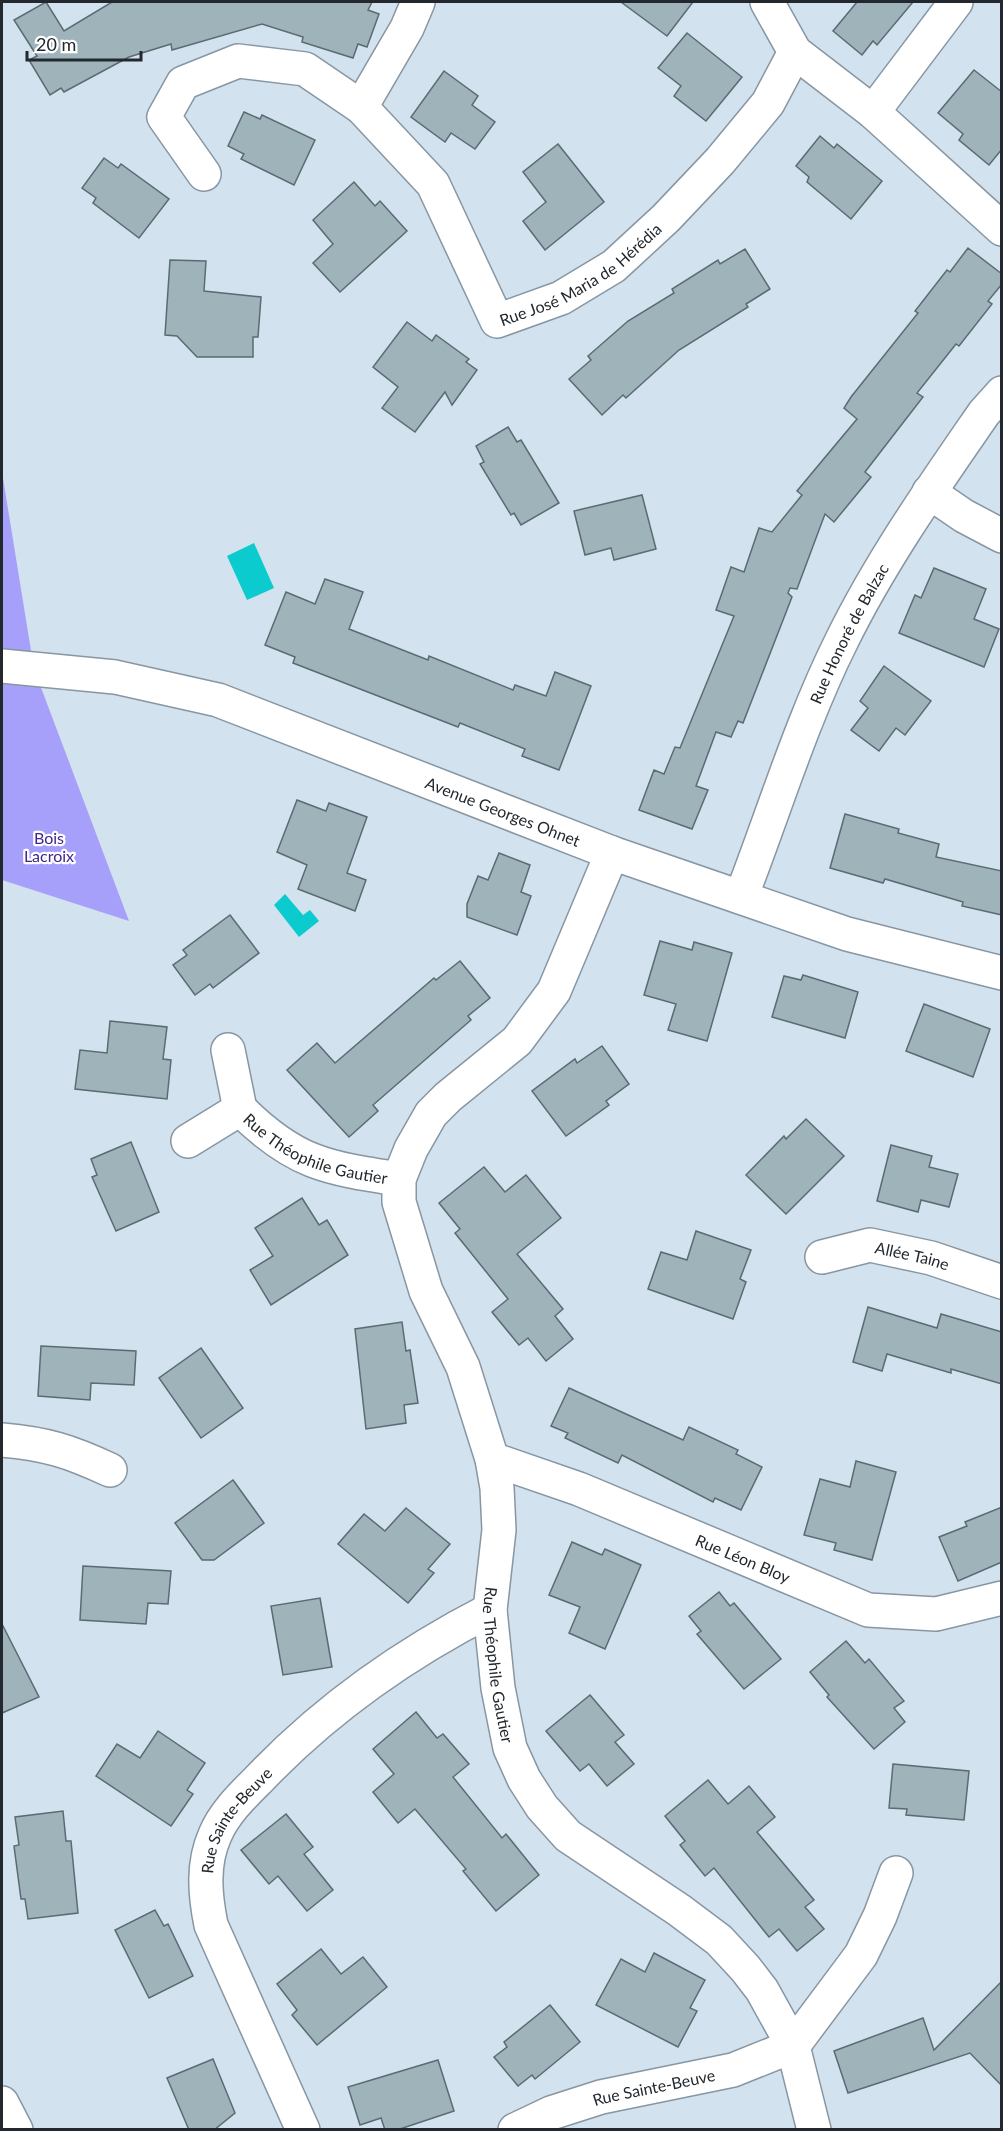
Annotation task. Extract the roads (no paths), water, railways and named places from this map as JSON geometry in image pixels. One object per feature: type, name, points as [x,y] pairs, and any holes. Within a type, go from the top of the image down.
[{"type":"street","points":[[361,107],[407,28],[418,2]]},
{"type":"street","points":[[767,2],[795,52],[873,112],[1002,229]]},
{"type":"street","points":[[873,112],[957,2]]},
{"type":"street","name":"Rue José Maria de Hérédia","points":[[204,174],[164,117],[183,82],[238,61],[305,69],[361,107],[433,184],[497,321],[561,298],[614,266],[666,218],[720,162],[768,103],[795,52]]},
{"type":"street","name":"Rue Honoré de Balzac","points":[[741,897],[797,747],[841,641],[884,561],[984,413],[1002,393]]},
{"type":"street","points":[[929,492],[964,516],[1002,536]]},
{"type":"street","name":"Avenue Georges Ohnet","points":[[2,666],[115,677],[218,700],[612,853],[847,934],[1002,973]]},
{"type":"street","name":"Rue Théophile Gautier","points":[[612,853],[572,954],[554,992],[517,1041],[431,1114],[411,1149],[399,1179],[399,1202],[426,1291],[463,1367],[492,1459],[498,1488],[499,1530],[490,1610],[498,1688],[510,1748],[524,1779],[542,1807],[568,1836],[679,1910],[719,1940],[762,1990],[793,2046],[814,2130]]},
{"type":"street","name":"Rue Théophile Gautier","points":[[228,1050],[240,1109],[263,1132],[318,1165],[399,1179]]},
{"type":"street","name":"Rue Théophile Gautier","points":[[188,1141],[240,1109]]},
{"type":"street","name":"Allée Taine","points":[[822,1257],[870,1245],[931,1258],[1002,1282]]},
{"type":"street","points":[[2,1440],[40,1443],[58,1448],[110,1470]]},
{"type":"street","name":"Rue Léon Bloy","points":[[492,1459],[579,1489],[868,1610],[936,1614],[1002,1598]]},
{"type":"street","name":"Rue Sainte-Beuve","points":[[303,2130],[211,1924],[206,1900],[206,1869],[215,1835],[233,1806],[284,1754],[333,1711],[380,1674],[431,1641],[490,1610]]},
{"type":"street","points":[[793,2046],[861,1954],[880,1916],[896,1873]]},
{"type":"street","name":"Rue Sainte-Beuve","points":[[515,2130],[550,2113],[602,2097],[734,2070],[793,2046]]},
{"type":"street","points":[[2,2103],[16,2130]]},
{"type":"water","points":[[254,543],[274,588],[247,600],[227,556]]},
{"type":"water","points":[[285,894],[303,915],[310,910],[319,921],[299,937],[274,905]]},
{"type":"park label","name":"Bois Lacroix","points":[[49,846]]}]
